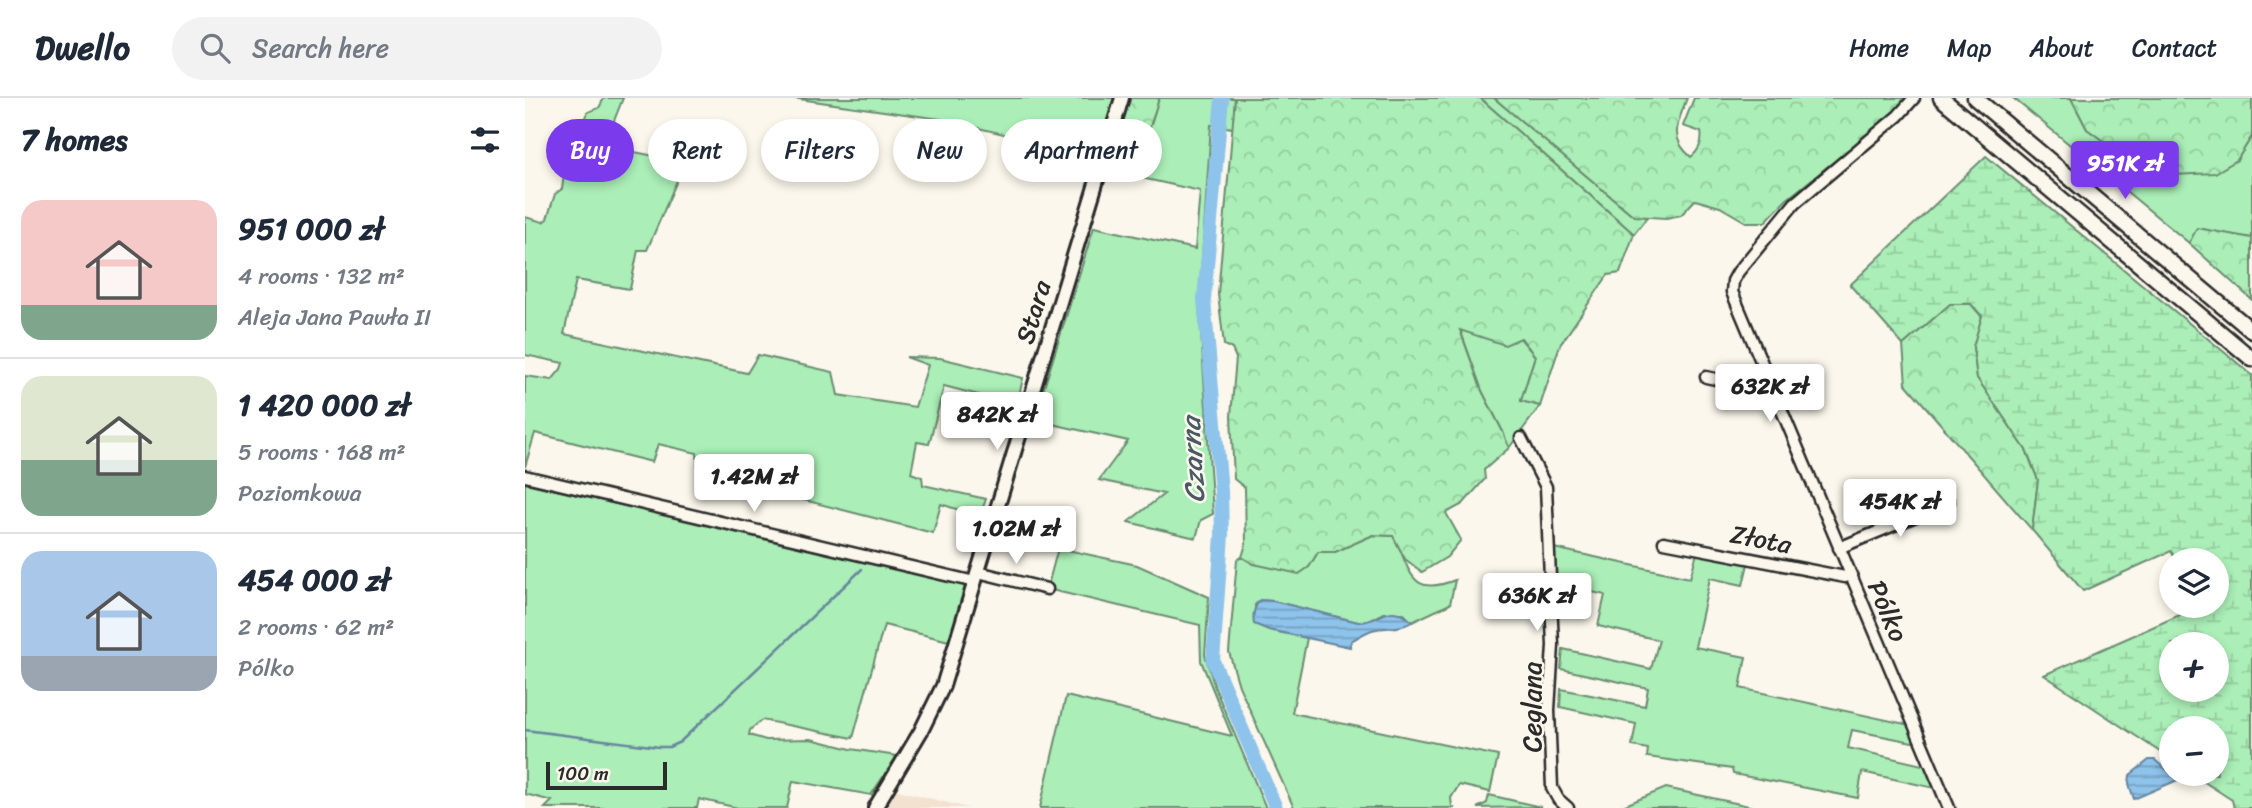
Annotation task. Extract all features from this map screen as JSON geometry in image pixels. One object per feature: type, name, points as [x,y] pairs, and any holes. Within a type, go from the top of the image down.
[{"type":"main road","points":[[1941,98],[2252,359]]},
{"type":"main road","points":[[1975,98],[2252,331]]},
{"type":"street","name":"Stara","points":[[875,808],[921,731],[943,686],[1122,98]]},
{"type":"street","name":"Pólko","points":[[1913,98],[1898,117],[1795,203],[1738,272],[1731,292],[1949,808]]},
{"type":"street","points":[[1706,377],[1773,391]]},
{"type":"street","name":"Ceglana","points":[[1521,438],[1546,487],[1553,646],[1549,710],[1552,788],[1558,799],[1569,808]]},
{"type":"street","points":[[525,476],[977,577],[1047,589]]},
{"type":"street","points":[[1839,548],[1949,502]]},
{"type":"street","name":"Złota","points":[[1664,542],[1845,577],[1850,575]]},
{"type":"shaded area","points":[[894,789],[968,808],[882,808]]},
{"type":"green space","points":[[604,98],[623,98],[615,119],[585,119],[588,112],[599,108]]},
{"type":"green space","points":[[792,98],[1114,98],[1108,119],[1001,119],[1001,133],[987,130],[987,119],[940,119]]},
{"type":"green space","points":[[1129,98],[1159,98],[1152,119],[1123,119]]},
{"type":"green space","points":[[1159,98],[1235,98],[1233,128],[1211,125],[1199,303],[1213,514],[1201,520],[1196,538],[1128,522],[1164,494],[1099,480],[1128,441],[1034,420],[1094,227],[1195,249],[1200,191],[1160,182],[1162,182],[1162,119],[1152,119]]},
{"type":"green space","points":[[1235,98],[1480,98],[1634,234],[1620,273],[1608,275],[1560,345],[1540,406],[1521,401],[1535,356],[1521,338],[1505,345],[1460,330],[1482,391],[1509,448],[1484,470],[1485,479],[1463,504],[1446,513],[1461,540],[1447,557],[1422,572],[1405,559],[1393,536],[1373,535],[1335,552],[1318,552],[1309,567],[1299,574],[1254,564],[1242,557],[1246,544],[1245,488],[1234,479],[1231,416],[1236,358],[1232,349],[1224,345],[1218,294]]},
{"type":"green space","points":[[1480,98],[1494,98],[1634,216],[1648,216],[1634,234]]},
{"type":"green space","points":[[1494,98],[1687,98],[1678,122],[1677,136],[1679,143],[1691,157],[1700,146],[1701,132],[1683,126],[1694,98],[1907,98],[1892,115],[1786,200],[1765,222],[1746,222],[1720,207],[1695,200],[1681,215],[1666,218],[1634,216]]},
{"type":"green space","points":[[2013,98],[2071,98],[2087,129],[2237,160],[2252,136],[2252,238],[2198,229],[2189,243]]},
{"type":"green space","points":[[2071,98],[2252,98],[2252,136],[2237,160],[2215,173],[2151,176],[2087,129]]},
{"type":"green space","points":[[634,152],[648,155],[648,182],[676,182],[647,250],[638,250],[630,289],[576,280],[564,334],[747,373],[758,355],[833,372],[838,395],[915,407],[928,365],[906,357],[940,358],[1023,378],[1017,405],[944,386],[929,444],[917,442],[911,473],[922,477],[923,485],[986,499],[982,510],[962,511],[941,504],[933,533],[698,473],[697,453],[658,444],[652,462],[535,433],[525,467],[525,376],[552,380],[563,363],[525,355],[525,217],[543,222],[547,219],[555,194],[562,189],[563,182],[634,182]]},
{"type":"green space","points":[[1986,156],[2252,375],[2252,808],[2234,808],[2232,800],[2210,786],[2229,786],[2229,716],[2159,716],[2159,751],[2044,675],[2173,618],[2229,618],[2229,548],[2159,548],[2159,556],[2083,591],[2032,530],[2038,480],[2026,450],[1977,378],[1973,347],[1982,316],[1971,304],[1950,304],[1903,345],[1850,285]]},
{"type":"green space","points":[[2197,228],[2252,238],[2252,300],[2189,243]]},
{"type":"green space","points":[[1950,304],[1971,304],[1982,317],[1973,347],[1977,378],[2026,450],[2038,480],[2032,530],[1906,384],[1903,345]]},
{"type":"green space","points":[[1460,329],[1505,344],[1520,338],[1535,356],[1521,400],[1540,406],[1509,448],[1482,391]]},
{"type":"green space","points":[[525,483],[966,584],[949,641],[884,625],[853,738],[762,720],[750,730],[749,735],[766,740],[811,739],[897,756],[871,795],[793,781],[787,808],[738,808],[699,799],[697,808],[545,808],[552,801],[525,794]]},
{"type":"green space","points":[[1373,535],[1394,536],[1409,570],[1420,583],[1428,586],[1440,585],[1455,580],[1450,604],[1412,622],[1403,613],[1383,613],[1368,622],[1358,622],[1260,600],[1255,605],[1255,624],[1269,630],[1307,638],[1292,713],[1498,756],[1490,792],[1459,785],[1451,798],[1452,807],[1455,808],[1294,808],[1239,686],[1229,652],[1237,560],[1242,557],[1254,564],[1309,567],[1318,552],[1335,552]]},
{"type":"green space","points":[[1058,548],[1137,565],[1209,597],[1205,655],[1215,688],[1266,808],[1040,808],[1066,696],[1232,736],[1201,661],[1200,625],[1047,589]]},
{"type":"green space","points":[[1554,548],[1690,578],[1697,553],[1748,564],[1743,585],[1710,578],[1695,647],[1746,657],[1740,688],[1910,725],[1917,743],[1852,730],[1848,748],[1927,766],[1934,788],[1862,772],[1858,798],[1733,774],[1732,769],[1647,757],[1648,749],[1632,746],[1636,724],[1560,707],[1561,689],[1645,706],[1648,688],[1561,669],[1563,649],[1651,669],[1659,640],[1598,626],[1605,595],[1554,583]]},
{"type":"green space","points":[[1666,788],[1749,806],[1756,808],[1618,808]]},
{"type":"green space","points":[[1489,795],[1541,807],[1477,808],[1487,803]]},
{"type":"water","points":[[1260,600],[1358,622],[1397,612],[1412,622],[1369,631],[1351,641],[1350,647],[1269,630],[1254,624],[1254,611]]},
{"type":"water","points":[[2149,760],[2155,760],[2159,763],[2159,786],[2164,786],[2134,799],[2129,784],[2130,775]]},
{"type":"waterway","name":"Czarna","points":[[1222,98],[1204,299],[1221,491],[1222,535],[1213,661],[1276,808]]},
{"type":"waterway","points":[[525,730],[659,747],[669,747],[680,742],[862,569]]}]
